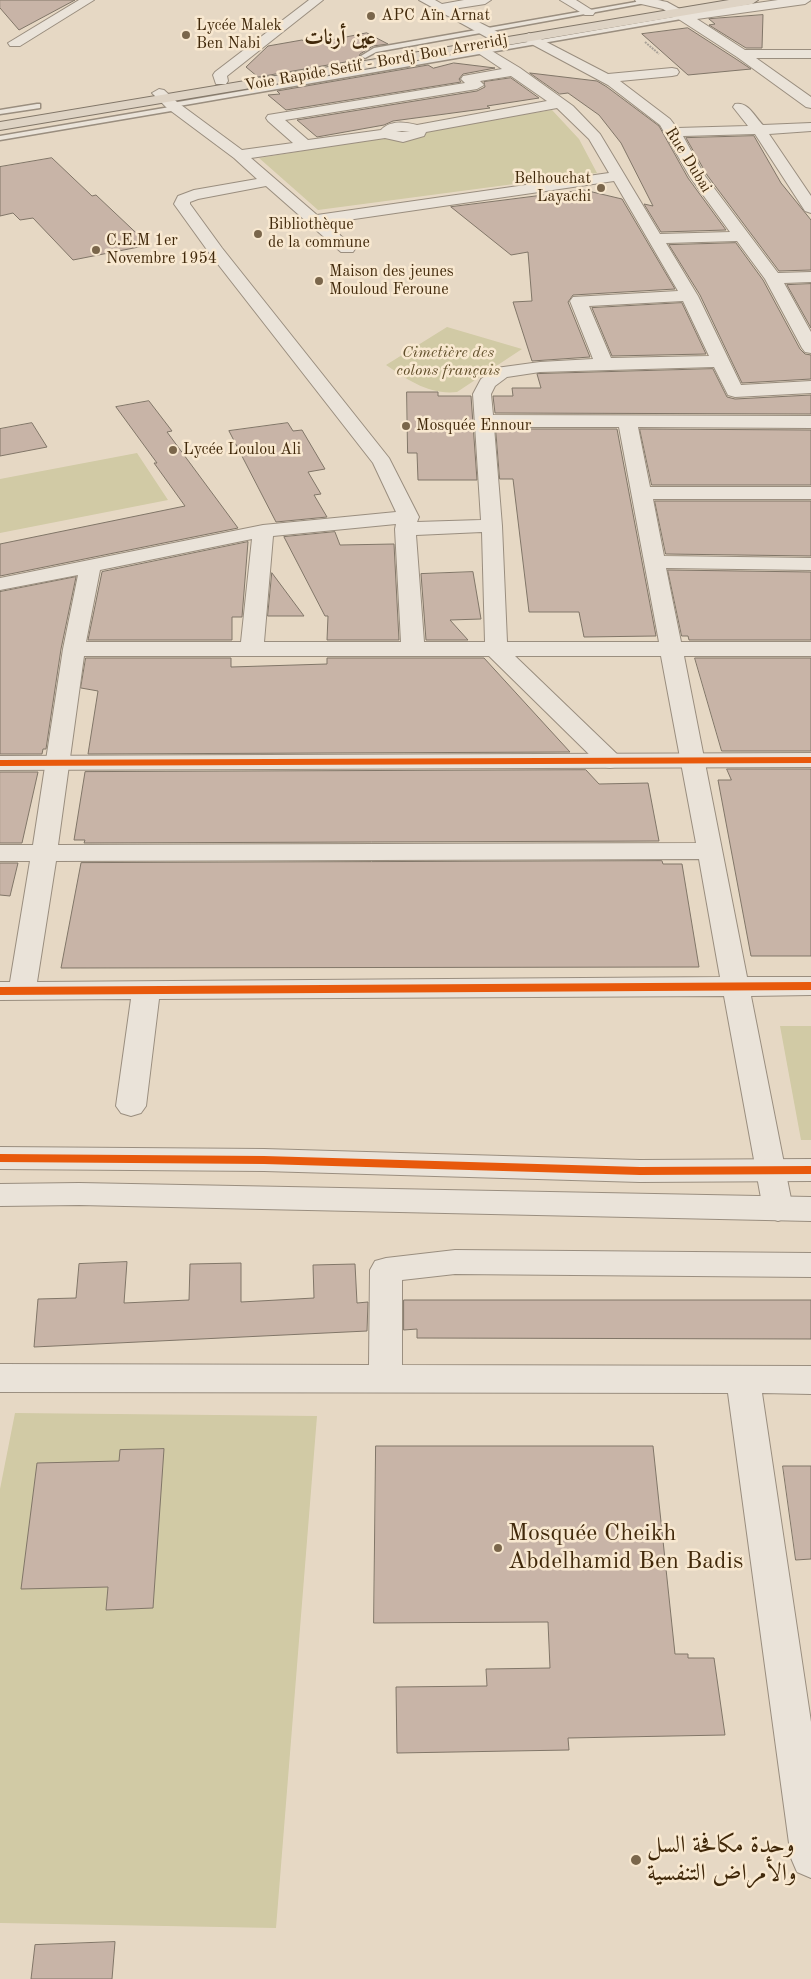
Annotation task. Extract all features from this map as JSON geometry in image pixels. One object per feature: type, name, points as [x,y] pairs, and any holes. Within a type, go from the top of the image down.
[{"type":"highway","name":"Voie Rapide Setif - Bordj Bou Arreridj","points":[[0,120],[168,101],[221,81],[488,32],[708,0]]},
{"type":"highway","name":"Voie Rapide Setif - Bordj Bou Arreridj","points":[[0,126],[168,101],[534,40],[662,6],[752,0]]},
{"type":"street","points":[[5,32],[11,47],[88,0]]},
{"type":"street","points":[[221,81],[220,76],[317,0]]},
{"type":"street","points":[[425,0],[488,32]]},
{"type":"street","points":[[440,8],[485,0]]},
{"type":"street","points":[[566,0],[588,12]]},
{"type":"street","points":[[662,6],[805,0]]},
{"type":"street","points":[[662,6],[742,54],[811,104]]},
{"type":"street","name":"Rue Dubai","points":[[534,40],[606,78],[665,122],[673,132],[698,177],[773,278],[811,348]]},
{"type":"street","points":[[481,49],[568,109],[595,137],[689,296],[735,391],[811,387]]},
{"type":"street","points":[[742,54],[811,54]]},
{"type":"street","points":[[239,155],[305,145],[391,117],[478,85],[468,79],[515,71]]},
{"type":"street","points":[[606,78],[672,72]]},
{"type":"street","points":[[168,101],[239,155],[347,249]]},
{"type":"street","points":[[391,117],[393,136],[404,138],[419,133],[416,129],[560,103]]},
{"type":"street","points":[[740,107],[759,130],[811,208]]},
{"type":"street","points":[[305,145],[273,118],[391,117]]},
{"type":"street","points":[[673,132],[811,127]]},
{"type":"street","points":[[314,220],[618,176]]},
{"type":"street","points":[[269,182],[194,195],[183,199],[182,204],[228,266],[382,462],[407,523],[413,648]]},
{"type":"street","points":[[655,238],[740,236]]},
{"type":"street","points":[[773,278],[811,277]]},
{"type":"street","points":[[604,364],[579,300],[689,296]]},
{"type":"street","points":[[610,761],[496,650],[492,526],[482,394],[487,383],[502,372],[540,367],[721,361]]},
{"type":"street","points":[[485,421],[811,422]]},
{"type":"street","points":[[628,422],[708,851],[778,1209]]},
{"type":"street","points":[[641,493],[811,493]]},
{"type":"street","points":[[0,584],[263,531],[407,523],[492,526]]},
{"type":"street","points":[[252,648],[263,531]]},
{"type":"street","points":[[654,562],[811,564]]},
{"type":"street","points":[[90,565],[74,649],[59,762],[44,854],[11,991],[811,986]]},
{"type":"street","points":[[74,649],[811,649]]},
{"type":"street","points":[[0,762],[811,760]]},
{"type":"street","points":[[0,853],[708,851]]},
{"type":"street","points":[[131,1106],[146,990]]},
{"type":"street","points":[[0,1158],[264,1160],[640,1171],[811,1170]]},
{"type":"street","points":[[0,1195],[79,1194],[811,1209]]},
{"type":"street","points":[[385,1379],[386,1270],[455,1262],[811,1265]]},
{"type":"street","points":[[0,1378],[811,1380]]},
{"type":"street","points":[[743,1379],[811,1858]]},
{"type":"lane","points":[[488,32],[588,12],[662,6]]},
{"type":"lane","points":[[534,40],[627,27],[662,6]]},
{"type":"lane","points":[[0,138],[168,101]]},
{"type":"lane","points":[[0,112],[37,106]]},
{"type":"path","points":[[627,27],[677,71],[672,72]]},
{"type":"green space","points":[[552,110],[579,139],[597,173],[318,210],[259,158]]},
{"type":"green space","name":"Cimetière des colons français","points":[[447,327],[522,349],[457,392],[428,389],[386,365]]},
{"type":"green space","points":[[137,453],[168,500],[0,533],[0,479]]},
{"type":"green space","points":[[780,1026],[811,1026],[811,1140],[801,1140]]},
{"type":"green space","points":[[15,1413],[317,1416],[276,1928],[0,1923],[0,1489]]},
{"type":"building","points":[[0,0],[75,0],[19,30],[0,8]]},
{"type":"building","points":[[763,15],[762,48],[746,48],[709,25],[715,24],[709,19]]},
{"type":"building","points":[[688,28],[751,69],[688,75],[642,34]]},
{"type":"building","points":[[367,33],[388,44],[373,46],[360,54],[359,57],[363,59],[258,77],[246,67],[268,46],[302,40],[310,44]]},
{"type":"building","points":[[454,63],[495,68],[463,74],[459,79],[461,82],[286,110],[268,95],[280,94],[277,91],[428,65],[433,68]]},
{"type":"building","points":[[530,73],[597,81],[659,126],[688,178],[726,230],[661,232],[644,204],[653,206],[621,143],[599,115],[568,93],[560,94]]},
{"type":"building","points":[[511,78],[539,98],[487,106],[490,108],[393,121],[384,125],[317,137],[297,120],[477,91],[485,87],[484,82]]},
{"type":"building","points":[[754,136],[781,183],[811,220],[811,270],[779,271],[707,175],[686,138]]},
{"type":"building","points":[[52,158],[92,196],[96,195],[149,245],[73,260],[33,218],[20,220],[13,213],[0,216],[0,167]]},
{"type":"building","points":[[584,190],[622,199],[675,289],[573,295],[568,302],[590,357],[532,361],[513,302],[532,301],[528,252],[511,255],[451,207]]},
{"type":"building","points":[[736,243],[763,280],[800,349],[805,354],[811,355],[811,379],[742,383],[700,295],[669,245]]},
{"type":"building","points":[[811,284],[811,328],[787,285]]},
{"type":"building","points":[[682,303],[706,354],[612,356],[592,308]]},
{"type":"building","points":[[713,369],[727,397],[735,399],[811,395],[811,414],[495,413],[493,396],[513,396],[512,388],[541,388],[537,374]]},
{"type":"building","points":[[407,392],[438,392],[438,396],[471,396],[477,480],[418,480],[417,453],[408,453]]},
{"type":"building","points":[[149,401],[172,431],[167,432],[238,528],[0,576],[0,544],[185,506],[154,463],[157,463],[116,407]]},
{"type":"building","points":[[32,423],[47,447],[0,456],[0,429]]},
{"type":"building","points":[[288,423],[293,431],[302,430],[325,469],[308,472],[321,494],[314,495],[327,517],[276,522],[229,431]]},
{"type":"building","points":[[496,429],[617,429],[656,636],[584,637],[579,612],[529,612],[513,479],[500,479]]},
{"type":"building","points":[[640,429],[811,430],[811,485],[652,485]]},
{"type":"building","points":[[655,501],[811,501],[811,556],[666,554]]},
{"type":"building","points":[[335,532],[340,545],[394,544],[399,640],[327,640],[328,616],[325,616],[284,537]]},
{"type":"building","points":[[248,542],[242,617],[232,617],[232,640],[88,640],[102,572]]},
{"type":"building","points":[[668,570],[811,572],[811,640],[689,640],[688,636],[682,636]]},
{"type":"building","points":[[473,572],[481,619],[450,620],[468,640],[426,640],[421,574]]},
{"type":"building","points":[[272,573],[304,616],[268,616]]},
{"type":"building","points":[[76,577],[61,649],[46,749],[43,749],[42,754],[0,754],[0,592]]},
{"type":"building","points":[[86,658],[231,658],[231,667],[327,664],[327,658],[484,658],[570,752],[88,754],[98,691],[81,688]]},
{"type":"building","points":[[695,658],[811,658],[811,751],[722,751]]},
{"type":"building","points":[[727,769],[811,769],[811,956],[751,956],[718,780],[731,780]]},
{"type":"building","points":[[586,770],[599,784],[648,783],[659,841],[84,843],[85,840],[74,840],[85,772]]},
{"type":"building","points":[[0,772],[38,772],[22,843],[0,843]]},
{"type":"building","points":[[662,861],[663,864],[682,864],[699,967],[61,968],[81,863]]},
{"type":"building","points":[[0,863],[18,863],[10,896],[0,895]]},
{"type":"building","points":[[127,1262],[124,1303],[189,1300],[190,1264],[241,1263],[241,1302],[314,1298],[313,1265],[355,1264],[357,1303],[368,1302],[367,1331],[34,1347],[38,1299],[76,1298],[79,1264]]},
{"type":"building","points":[[404,1300],[811,1300],[811,1339],[417,1338],[417,1329],[404,1330]]},
{"type":"building","points":[[376,1446],[653,1446],[675,1654],[688,1654],[688,1658],[714,1658],[725,1735],[568,1738],[569,1750],[397,1753],[396,1687],[487,1686],[486,1669],[550,1668],[548,1622],[374,1623]]},
{"type":"building","points":[[164,1449],[153,1608],[106,1610],[108,1587],[21,1589],[37,1463],[119,1461],[120,1450]]},
{"type":"building","points":[[783,1466],[811,1466],[811,1559],[796,1560]]},
{"type":"building","points":[[115,1942],[112,1979],[31,1979],[35,1945]]},
{"type":"cycle path","points":[[0,763],[811,760]]},
{"type":"cycle path","points":[[0,991],[811,986]]},
{"type":"cycle path","points":[[0,1158],[264,1160],[640,1171],[811,1170]]},
{"type":"place","name":"APC Aïn Arnat","points":[[371,16]]},
{"type":"place","name":"Lycée Malek Ben Nabi","points":[[186,35]]},
{"type":"place","name":"Belhouchat Layachi","points":[[601,188]]},
{"type":"place","name":"Bibliothèque de la commune","points":[[258,234]]},
{"type":"place","name":"C.E.M 1er Novembre 1954","points":[[96,250]]},
{"type":"place","name":"Maison des jeunes Mouloud Feroune","points":[[319,281]]},
{"type":"place","name":"Mosquée Ennour","points":[[406,426]]},
{"type":"place","name":"Lycée Loulou Ali","points":[[173,450]]},
{"type":"place","name":"Mosquée Cheikh Abdelhamid Ben Badis","points":[[498,1548]]},
{"type":"place","name":"وحدة مكافحة السل والأمراض التنفسية","points":[[636,1860]]},
{"type":"district","name":"عين أرنات","points":[[340,38]]}]
